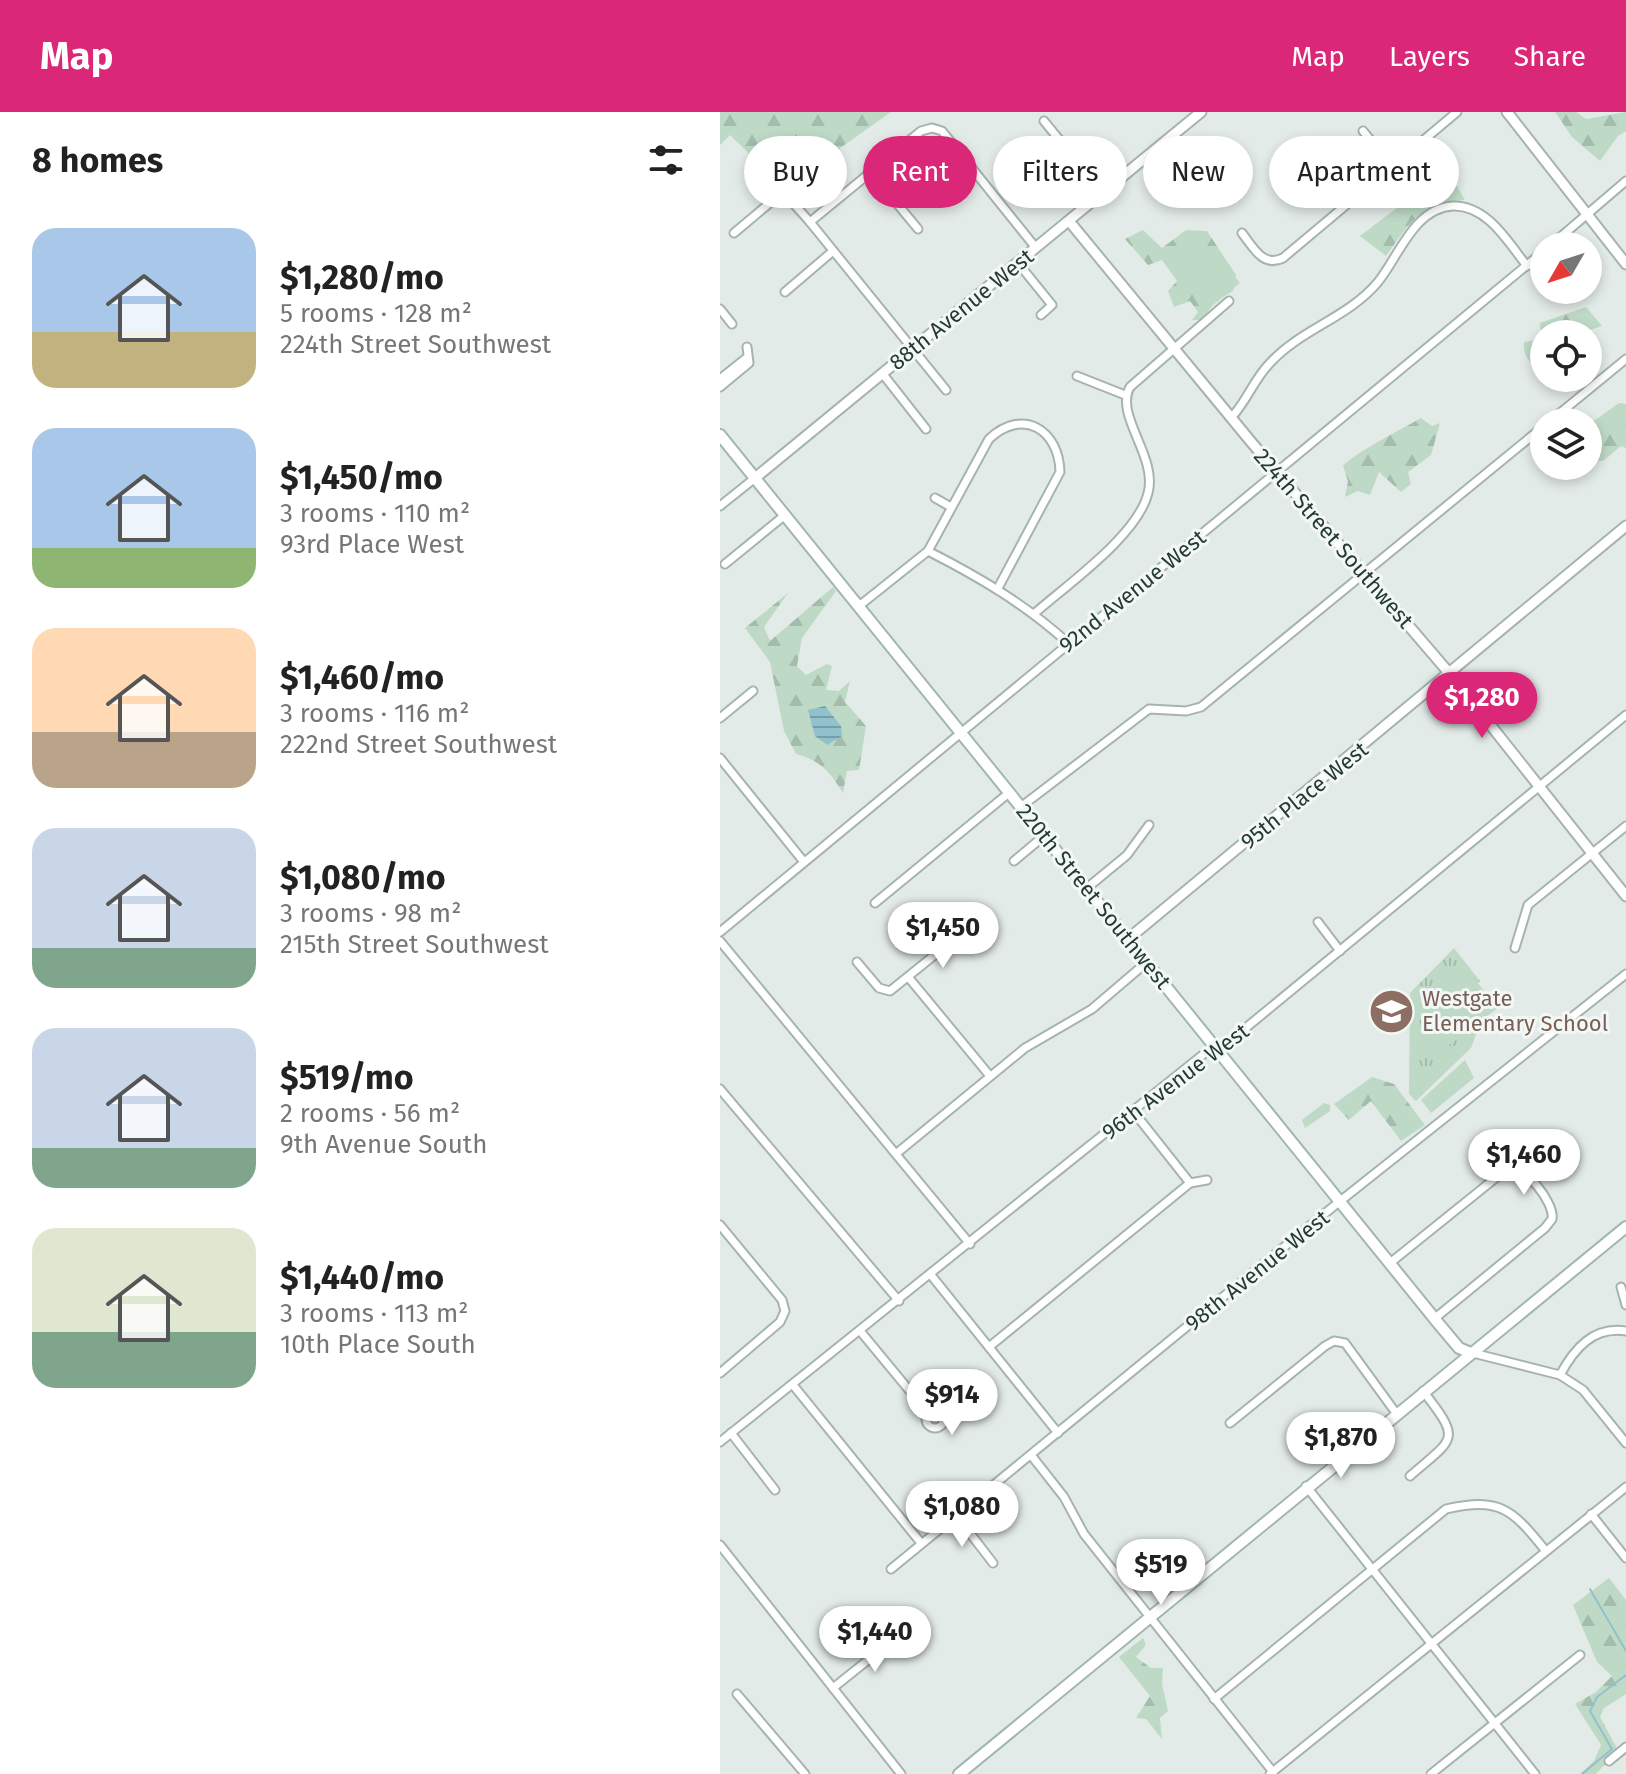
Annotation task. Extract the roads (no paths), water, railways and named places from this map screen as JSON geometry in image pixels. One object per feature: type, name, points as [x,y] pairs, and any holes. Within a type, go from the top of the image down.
[{"type":"main road","name":"220th Street Southwest","points":[[720,435],[1434,1319],[1459,1348],[1471,1353]]},
{"type":"main road","points":[[959,1774],[1306,1486],[1626,1227]]},
{"type":"street","name":"88th Avenue West","points":[[1127,173],[1201,112]]},
{"type":"street","points":[[1428,136],[1457,112]]},
{"type":"street","points":[[1507,112],[1626,264]]},
{"type":"street","points":[[1044,121],[1056,136]]},
{"type":"street","points":[[915,136],[932,128],[946,136]]},
{"type":"street","points":[[1363,131],[1367,136]]},
{"type":"street","points":[[977,175],[1036,248]]},
{"type":"street","points":[[810,222],[863,179]]},
{"type":"street","points":[[1567,232],[1626,181]]},
{"type":"street","points":[[1231,418],[1276,357],[1366,294],[1422,219],[1443,207],[1474,211],[1493,224],[1527,266]]},
{"type":"street","points":[[734,233],[764,208]]},
{"type":"street","points":[[799,208],[946,390]]},
{"type":"street","points":[[901,208],[918,229]]},
{"type":"street","name":"88th Avenue West","points":[[720,506],[1085,208]]},
{"type":"street","points":[[1242,233],[1263,259],[1278,261],[1342,208]]},
{"type":"street","name":"224th Street Southwest","points":[[1069,221],[1231,418],[1450,674],[1626,896]]},
{"type":"street","points":[[785,292],[833,251]]},
{"type":"street","points":[[1018,263],[1052,305],[1041,315]]},
{"type":"street","name":"92nd Avenue West","points":[[720,932],[1530,263]]},
{"type":"street","points":[[1035,613],[1116,540],[1146,502],[1150,475],[1128,415],[1125,395],[1145,370],[1229,301]]},
{"type":"street","points":[[720,309],[732,324]]},
{"type":"street","points":[[720,387],[749,363],[747,347]]},
{"type":"street","points":[[720,379],[745,359]]},
{"type":"street","points":[[1566,408],[1626,359]]},
{"type":"street","points":[[882,373],[926,429]]},
{"type":"street","points":[[1077,376],[1125,395]]},
{"type":"street","points":[[859,606],[928,551],[989,439],[1004,427],[1023,424],[1052,439],[1060,454],[1060,472],[998,588]]},
{"type":"street","points":[[1022,806],[1149,709],[1186,711],[1201,707],[1530,437]]},
{"type":"street","points":[[935,498],[951,507]]},
{"type":"street","points":[[725,564],[785,515]]},
{"type":"street","name":"95th Place West","points":[[1128,939],[1626,526]]},
{"type":"street","points":[[928,551],[998,588],[1035,613],[1068,643]]},
{"type":"street","points":[[720,718],[753,691]]},
{"type":"street","name":"96th Avenue West","points":[[720,1442],[1204,1054],[1216,1048],[1340,951],[1626,715]]},
{"type":"street","points":[[720,758],[804,862]]},
{"type":"street","points":[[875,903],[1010,792]]},
{"type":"street","points":[[1087,888],[1127,855],[1149,825]]},
{"type":"street","points":[[1515,948],[1528,905],[1626,826]]},
{"type":"street","points":[[1014,861],[1045,835]]},
{"type":"street","points":[[857,962],[885,991],[897,988],[973,924],[979,914]]},
{"type":"street","points":[[1318,922],[1340,951]]},
{"type":"street","points":[[720,941],[970,1244]]},
{"type":"street","points":[[897,1153],[1033,1042],[1092,1009],[1147,962]]},
{"type":"street","name":"98th Avenue West","points":[[891,1569],[1340,1202],[1626,974]]},
{"type":"street","points":[[909,978],[990,1076]]},
{"type":"street","points":[[720,1089],[899,1301]]},
{"type":"street","points":[[1133,1111],[1190,1183]]},
{"type":"street","points":[[1390,1263],[1502,1172],[1515,1167],[1551,1206],[1552,1219],[1434,1319]]},
{"type":"street","points":[[989,1347],[1190,1183],[1207,1180]]},
{"type":"street","points":[[720,1225],[782,1300],[785,1311],[780,1322],[720,1373]]},
{"type":"street","points":[[931,1275],[1058,1433]]},
{"type":"street","points":[[1621,1287],[1626,1305]]},
{"type":"street","points":[[1560,1375],[1571,1354],[1583,1343],[1599,1333],[1626,1331]]},
{"type":"street","points":[[861,1332],[928,1413]]},
{"type":"street","points":[[1230,1423],[1325,1346],[1340,1341],[1345,1343],[1396,1413]]},
{"type":"street","points":[[1471,1353],[1560,1375],[1583,1390],[1626,1443]]},
{"type":"street","points":[[793,1385],[921,1543]]},
{"type":"street","points":[[1410,1476],[1447,1444],[1451,1434],[1446,1421],[1423,1391]]},
{"type":"street","points":[[731,1433],[775,1490]]},
{"type":"street","points":[[1031,1455],[1064,1497],[1084,1534],[1272,1773],[1626,1487]]},
{"type":"street","points":[[1306,1486],[1535,1774]]},
{"type":"street","points":[[1214,1699],[1446,1509],[1470,1504],[1504,1507],[1519,1517],[1545,1550]]},
{"type":"street","points":[[1591,1514],[1626,1558]]},
{"type":"street","points":[[956,1515],[993,1563]]},
{"type":"street","points":[[720,1545],[901,1774]]},
{"type":"street","points":[[833,1688],[898,1636]]},
{"type":"street","points":[[1431,1774],[1580,1655]]},
{"type":"street","points":[[737,1694],[805,1774]]},
{"type":"street","points":[[1609,1761],[1626,1747]]},
{"type":"water","points":[[825,706],[841,726],[842,736],[827,745],[815,736],[808,710]]},
{"type":"waterway","points":[[1590,1589],[1626,1651]]},
{"type":"waterway","points":[[1582,1774],[1612,1749],[1590,1711],[1597,1697],[1626,1675]]},
{"type":"place","name":"Westgate Elementary School","points":[[1391,1011]]}]
